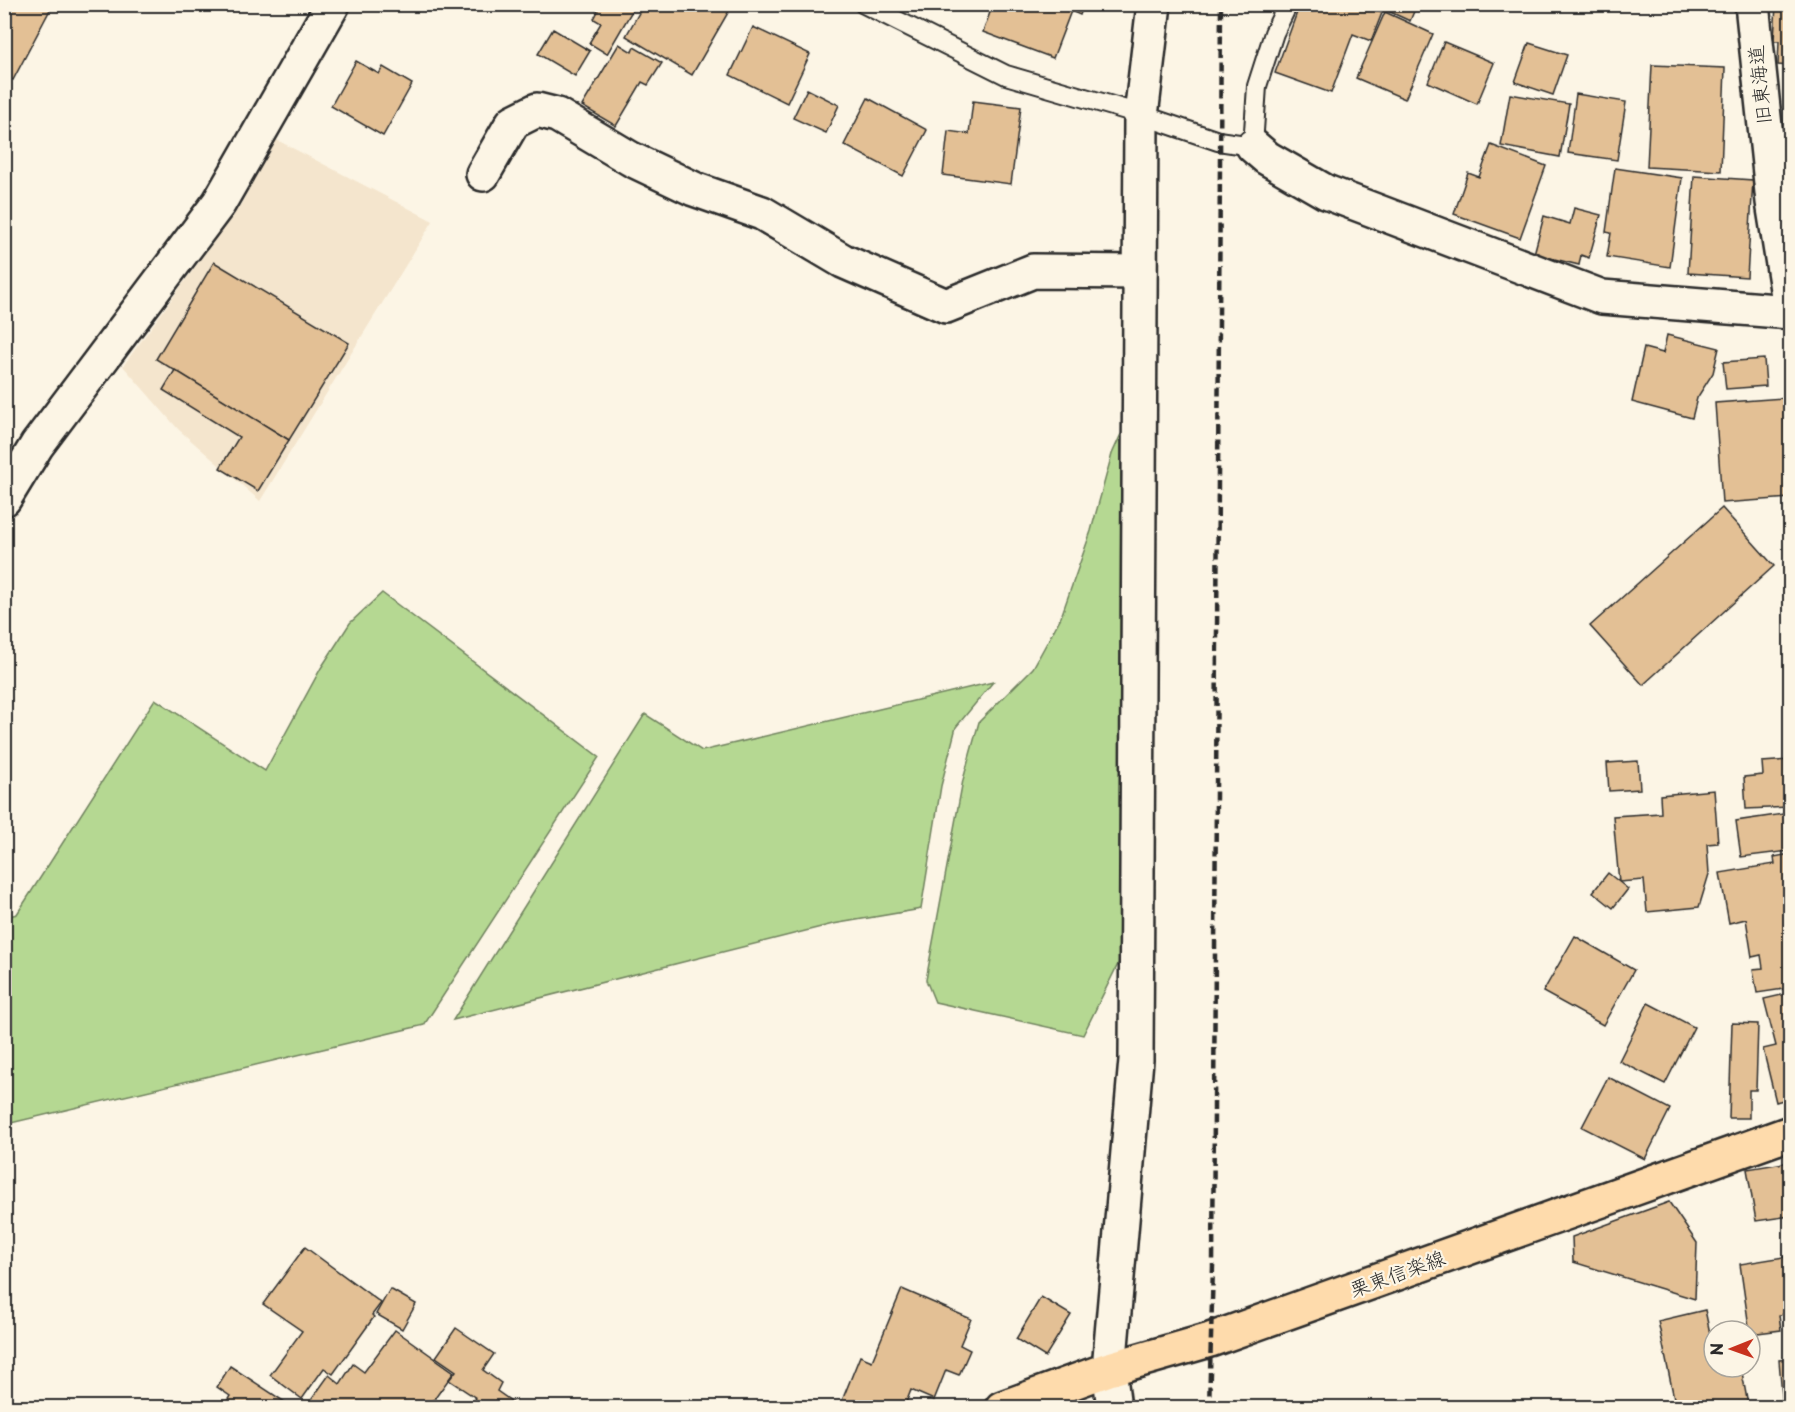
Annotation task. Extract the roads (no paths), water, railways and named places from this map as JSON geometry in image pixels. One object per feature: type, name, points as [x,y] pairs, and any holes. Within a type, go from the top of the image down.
[{"type":"main road","name":"栗東信楽線","points":[[1002,1407],[1108,1369],[1210,1340],[1791,1133]]},
{"type":"street","points":[[4,499],[38,445],[219,203],[333,4]]},
{"type":"street","points":[[1114,1407],[1108,1369],[1137,1060],[1141,116],[1154,4]]},
{"type":"street","name":"旧東海道","points":[[1752,4],[1772,191],[1791,310]]},
{"type":"street","points":[[483,174],[513,122],[537,110],[557,115],[631,159],[694,189],[762,213],[843,261],[946,306],[1032,272],[1140,272]]},
{"type":"street","points":[[1253,146],[1267,158],[1326,192],[1602,297],[1791,310]]},
{"type":"lane","points":[[864,4],[1006,75],[1218,141],[1253,146],[1257,86],[1274,33],[1288,4]]},
{"type":"railway","points":[[1209,1408],[1213,1266],[1221,4]]}]
